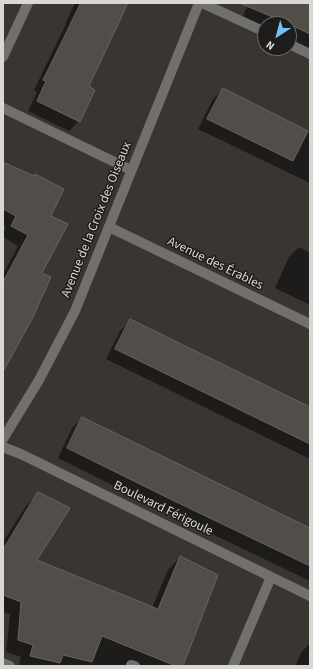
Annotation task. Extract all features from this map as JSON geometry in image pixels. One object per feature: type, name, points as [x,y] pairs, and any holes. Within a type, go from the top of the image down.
[{"type":"street","points":[[3,57],[28,3]]},
{"type":"street","name":"Avenue de la Croix des Oiseaux","points":[[3,440],[39,380],[74,311],[109,228],[199,3]]},
{"type":"street","points":[[202,3],[257,28]]},
{"type":"street","points":[[297,48],[310,54]]},
{"type":"street","points":[[3,108],[131,170]]},
{"type":"street","name":"Avenue des Érables","points":[[109,228],[310,324]]},
{"type":"street","name":"Boulevard Férigoule","points":[[3,447],[23,455],[310,596]]},
{"type":"street","points":[[234,666],[271,577]]},
{"type":"street","points":[[3,663],[10,666]]},
{"type":"building","points":[[81,3],[128,3],[89,86],[95,90],[80,122],[37,101],[46,81],[43,80]]},
{"type":"building","points":[[240,3],[310,3],[310,34],[297,28],[297,16],[270,16]]},
{"type":"building","points":[[223,88],[308,131],[293,161],[207,119]]},
{"type":"building","points":[[3,162],[34,176],[35,174],[64,189],[51,216],[68,224],[42,273],[51,277],[33,317],[3,372],[3,282],[28,235],[11,226],[16,216],[3,209]]},
{"type":"building","points":[[130,319],[310,407],[310,444],[115,349]]},
{"type":"building","points":[[82,417],[310,528],[310,566],[67,448]]},
{"type":"building","points":[[38,492],[70,508],[37,560],[158,609],[180,556],[218,575],[183,666],[176,666],[102,636],[92,662],[63,655],[60,663],[30,656],[33,645],[18,640],[21,602],[3,595],[3,550]]}]
